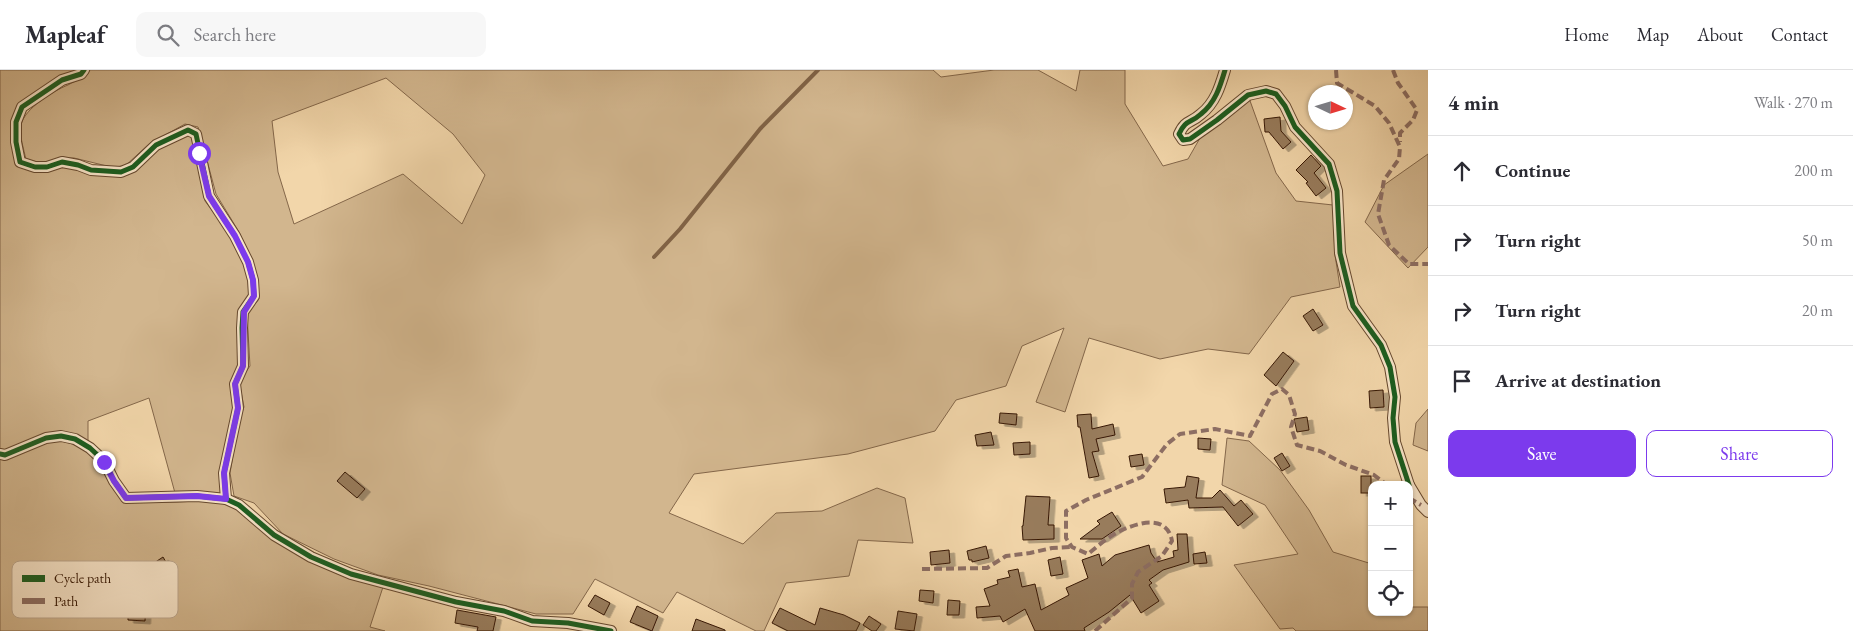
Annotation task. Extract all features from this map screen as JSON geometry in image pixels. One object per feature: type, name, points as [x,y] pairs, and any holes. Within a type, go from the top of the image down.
[{"type":"street","points":[[84,70],[82,74],[62,80],[22,107],[16,122],[16,142],[20,162],[35,167],[47,167],[62,162],[78,164],[91,170],[121,172],[133,167],[156,145],[188,130],[196,134],[209,196],[235,236],[248,262],[253,280],[254,296],[244,312],[243,366],[235,384],[238,408],[224,473],[226,499]]},
{"type":"street","points":[[1224,70],[1218,94],[1201,114],[1183,125],[1179,134],[1183,140],[1190,139],[1248,95],[1266,91],[1276,94],[1285,106],[1295,127],[1329,164],[1337,192],[1340,254],[1352,306],[1381,345],[1390,367],[1395,397],[1395,442],[1408,481]]},
{"type":"street","points":[[0,454],[5,455],[46,438],[61,436],[75,439],[90,448],[104,462],[126,498],[197,496],[226,499],[239,505],[274,535],[310,557],[351,574],[456,602],[504,611],[532,621],[568,623],[611,631]]},
{"type":"street","points":[[1413,492],[1428,512]]},
{"type":"shaded area","points":[[0,70],[78,70],[18,108],[18,166],[63,165],[124,175],[160,147],[186,135],[192,137],[205,201],[233,238],[250,284],[250,298],[223,494],[175,493],[149,398],[88,421],[88,441],[72,434],[6,453],[0,450]]},
{"type":"shaded area","points":[[90,70],[933,70],[941,77],[994,70],[1038,70],[1076,91],[1080,70],[1125,70],[1125,104],[1163,166],[1188,159],[1204,131],[1249,98],[1276,173],[1296,201],[1333,205],[1335,255],[1340,287],[1291,297],[1249,354],[1208,349],[1160,359],[1089,338],[1065,412],[1036,402],[1064,328],[1022,346],[1006,386],[956,400],[935,431],[848,454],[694,474],[669,513],[743,544],[776,513],[822,511],[877,488],[905,498],[913,543],[858,540],[849,576],[786,583],[764,631],[756,631],[677,592],[663,613],[595,579],[573,614],[536,614],[429,586],[378,575],[334,559],[283,534],[254,503],[234,496],[230,473],[239,420],[244,407],[239,381],[250,366],[247,314],[259,299],[257,278],[251,259],[239,232],[216,194],[198,127],[185,124],[149,144],[125,166],[111,167],[74,158],[59,158],[45,163],[26,160],[21,138],[23,119],[33,107],[47,96],[80,79]],"holes":[[[386,78],[453,134],[485,175],[462,224],[403,174],[294,224],[278,172],[272,121]]]},
{"type":"shaded area","points":[[1428,154],[1428,247],[1408,268],[1365,222],[1384,185]]},
{"type":"shaded area","points":[[1428,409],[1428,451],[1413,445],[1416,423]]},
{"type":"shaded area","points":[[1227,438],[1249,441],[1280,470],[1309,510],[1333,552],[1368,563],[1368,616],[1413,616],[1413,607],[1428,607],[1428,631],[1296,631],[1293,628],[1280,629],[1234,565],[1298,554],[1265,505],[1222,485]]},
{"type":"shaded area","points":[[62,441],[74,445],[93,456],[125,502],[199,501],[227,503],[240,508],[273,539],[383,587],[370,627],[385,631],[0,631],[0,458],[8,459],[47,442]]},
{"type":"building","points":[[1280,117],[1281,131],[1291,142],[1283,149],[1269,132],[1265,132],[1264,119]]},
{"type":"building","points":[[1311,155],[1321,166],[1314,173],[1326,188],[1316,196],[1306,183],[1308,182],[1296,170]]},
{"type":"building","points":[[1313,309],[1323,325],[1313,331],[1303,316]]},
{"type":"building","points":[[1283,352],[1294,361],[1276,386],[1264,375]]},
{"type":"building","points":[[1383,390],[1384,407],[1370,408],[1369,391]]},
{"type":"building","points":[[1000,413],[1017,414],[1016,425],[999,423]]},
{"type":"building","points":[[1091,414],[1092,429],[1113,424],[1115,435],[1096,439],[1099,451],[1092,452],[1099,476],[1089,478],[1077,415]]},
{"type":"building","points":[[1307,417],[1309,430],[1297,432],[1294,419]]},
{"type":"building","points":[[991,432],[994,445],[977,446],[975,435]]},
{"type":"building","points":[[1198,438],[1211,439],[1210,450],[1198,449]]},
{"type":"building","points":[[1030,442],[1030,454],[1014,455],[1013,443]]},
{"type":"building","points":[[1282,453],[1290,466],[1282,471],[1274,458]]},
{"type":"building","points":[[1142,454],[1144,465],[1131,467],[1129,456]]},
{"type":"building","points":[[345,472],[365,489],[357,498],[337,481]]},
{"type":"building","points":[[1187,476],[1199,478],[1196,498],[1212,498],[1220,490],[1234,506],[1241,500],[1253,514],[1238,526],[1223,507],[1189,508],[1188,500],[1166,503],[1164,489],[1185,487]]},
{"type":"building","points":[[1361,476],[1371,476],[1371,481],[1368,481],[1368,493],[1361,493]]},
{"type":"building","points":[[1026,496],[1050,497],[1048,525],[1054,525],[1054,539],[1023,540],[1022,526]]},
{"type":"building","points":[[1112,512],[1121,526],[1102,539],[1080,539],[1100,524],[1097,521]]},
{"type":"building","points":[[1177,534],[1187,534],[1189,562],[1163,570],[1149,580],[1152,583],[1149,585],[1159,601],[1141,613],[1130,595],[1109,612],[1084,628],[1085,631],[1035,631],[1025,609],[1003,622],[1000,616],[977,618],[976,607],[990,606],[984,589],[998,584],[997,580],[1010,577],[1008,571],[1018,569],[1022,587],[1035,584],[1041,610],[1069,595],[1066,588],[1088,578],[1082,560],[1099,554],[1102,566],[1115,555],[1149,545],[1151,553],[1157,562],[1174,557],[1173,551],[1178,550]]},
{"type":"building","points":[[986,546],[989,558],[972,562],[972,560],[969,560],[967,551]]},
{"type":"building","points":[[949,550],[950,563],[931,565],[930,552]]},
{"type":"building","points":[[1205,552],[1207,563],[1194,564],[1193,554]]},
{"type":"building","points":[[163,557],[165,561],[157,561]]},
{"type":"building","points":[[1060,557],[1063,574],[1051,576],[1048,560]]},
{"type":"building","points":[[920,590],[934,591],[933,603],[919,601]]},
{"type":"building","points":[[595,595],[610,603],[604,615],[588,606]]},
{"type":"building","points":[[948,600],[960,601],[959,615],[947,615]]},
{"type":"building","points":[[637,606],[658,616],[652,631],[630,622]]},
{"type":"building","points":[[780,608],[815,625],[820,608],[844,615],[860,623],[856,631],[788,631],[772,623]]},
{"type":"building","points":[[457,610],[496,617],[493,631],[477,631],[478,627],[455,623]]},
{"type":"building","points":[[898,611],[917,614],[914,631],[895,629]]},
{"type":"building","points":[[869,616],[881,624],[876,631],[872,631],[863,625]]},
{"type":"building","points":[[128,618],[145,618],[145,621],[128,620]]},
{"type":"building","points":[[696,619],[725,630],[725,631],[692,631]]},
{"type":"waterway","points":[[654,257],[680,229],[760,129],[818,70]]},
{"type":"marked path","points":[[1336,70],[1337,83],[1375,106],[1389,123],[1400,147],[1399,159],[1384,180],[1378,214],[1389,245],[1409,264],[1428,264]]},
{"type":"marked path","points":[[1393,70],[1398,83],[1417,110],[1413,120],[1400,133],[1400,142]]},
{"type":"marked path","points":[[1095,631],[1132,598],[1132,584],[1138,572],[1162,556],[1172,541],[1169,532],[1164,527],[1151,522],[1143,523],[1116,533],[1088,554],[1072,547],[1066,538],[1066,511],[1086,500],[1142,477],[1167,444],[1180,434],[1215,429],[1250,436],[1272,394],[1282,389],[1289,395],[1295,414],[1291,427],[1297,445],[1320,451],[1346,465],[1374,475],[1382,481]]},
{"type":"marked path","points":[[1413,500],[1421,505]]},
{"type":"marked path","points":[[922,569],[987,568],[1006,556],[1052,548],[1072,547]]},
{"type":"cycle path","points":[[84,70],[81,74],[62,80],[22,107],[16,122],[16,142],[20,162],[35,167],[47,167],[62,162],[91,170],[121,172],[133,167],[156,145],[188,130],[196,134],[209,196],[235,236],[248,262],[253,280],[254,296],[243,312],[243,366],[235,384],[238,408],[224,473],[226,499]]},
{"type":"cycle path","points":[[1225,70],[1219,88],[1210,105],[1186,124],[1179,134],[1183,140],[1190,139],[1248,95],[1266,91],[1276,94],[1285,106],[1295,127],[1329,164],[1337,191],[1340,253],[1353,306],[1381,345],[1390,367],[1395,397],[1393,418],[1395,442],[1408,481]]},
{"type":"cycle path","points":[[0,454],[5,455],[46,438],[61,436],[75,439],[90,448],[104,461],[114,481],[126,498],[197,496],[226,499],[239,505],[274,535],[311,557],[351,574],[456,602],[504,611],[532,621],[568,623],[611,631]]},
{"type":"route","points":[[104,462],[126,498],[144,499],[197,496],[226,499],[224,473],[238,408],[235,384],[243,366],[242,328],[244,312],[254,296],[253,280],[248,262],[235,236],[209,196],[199,153]]}]
